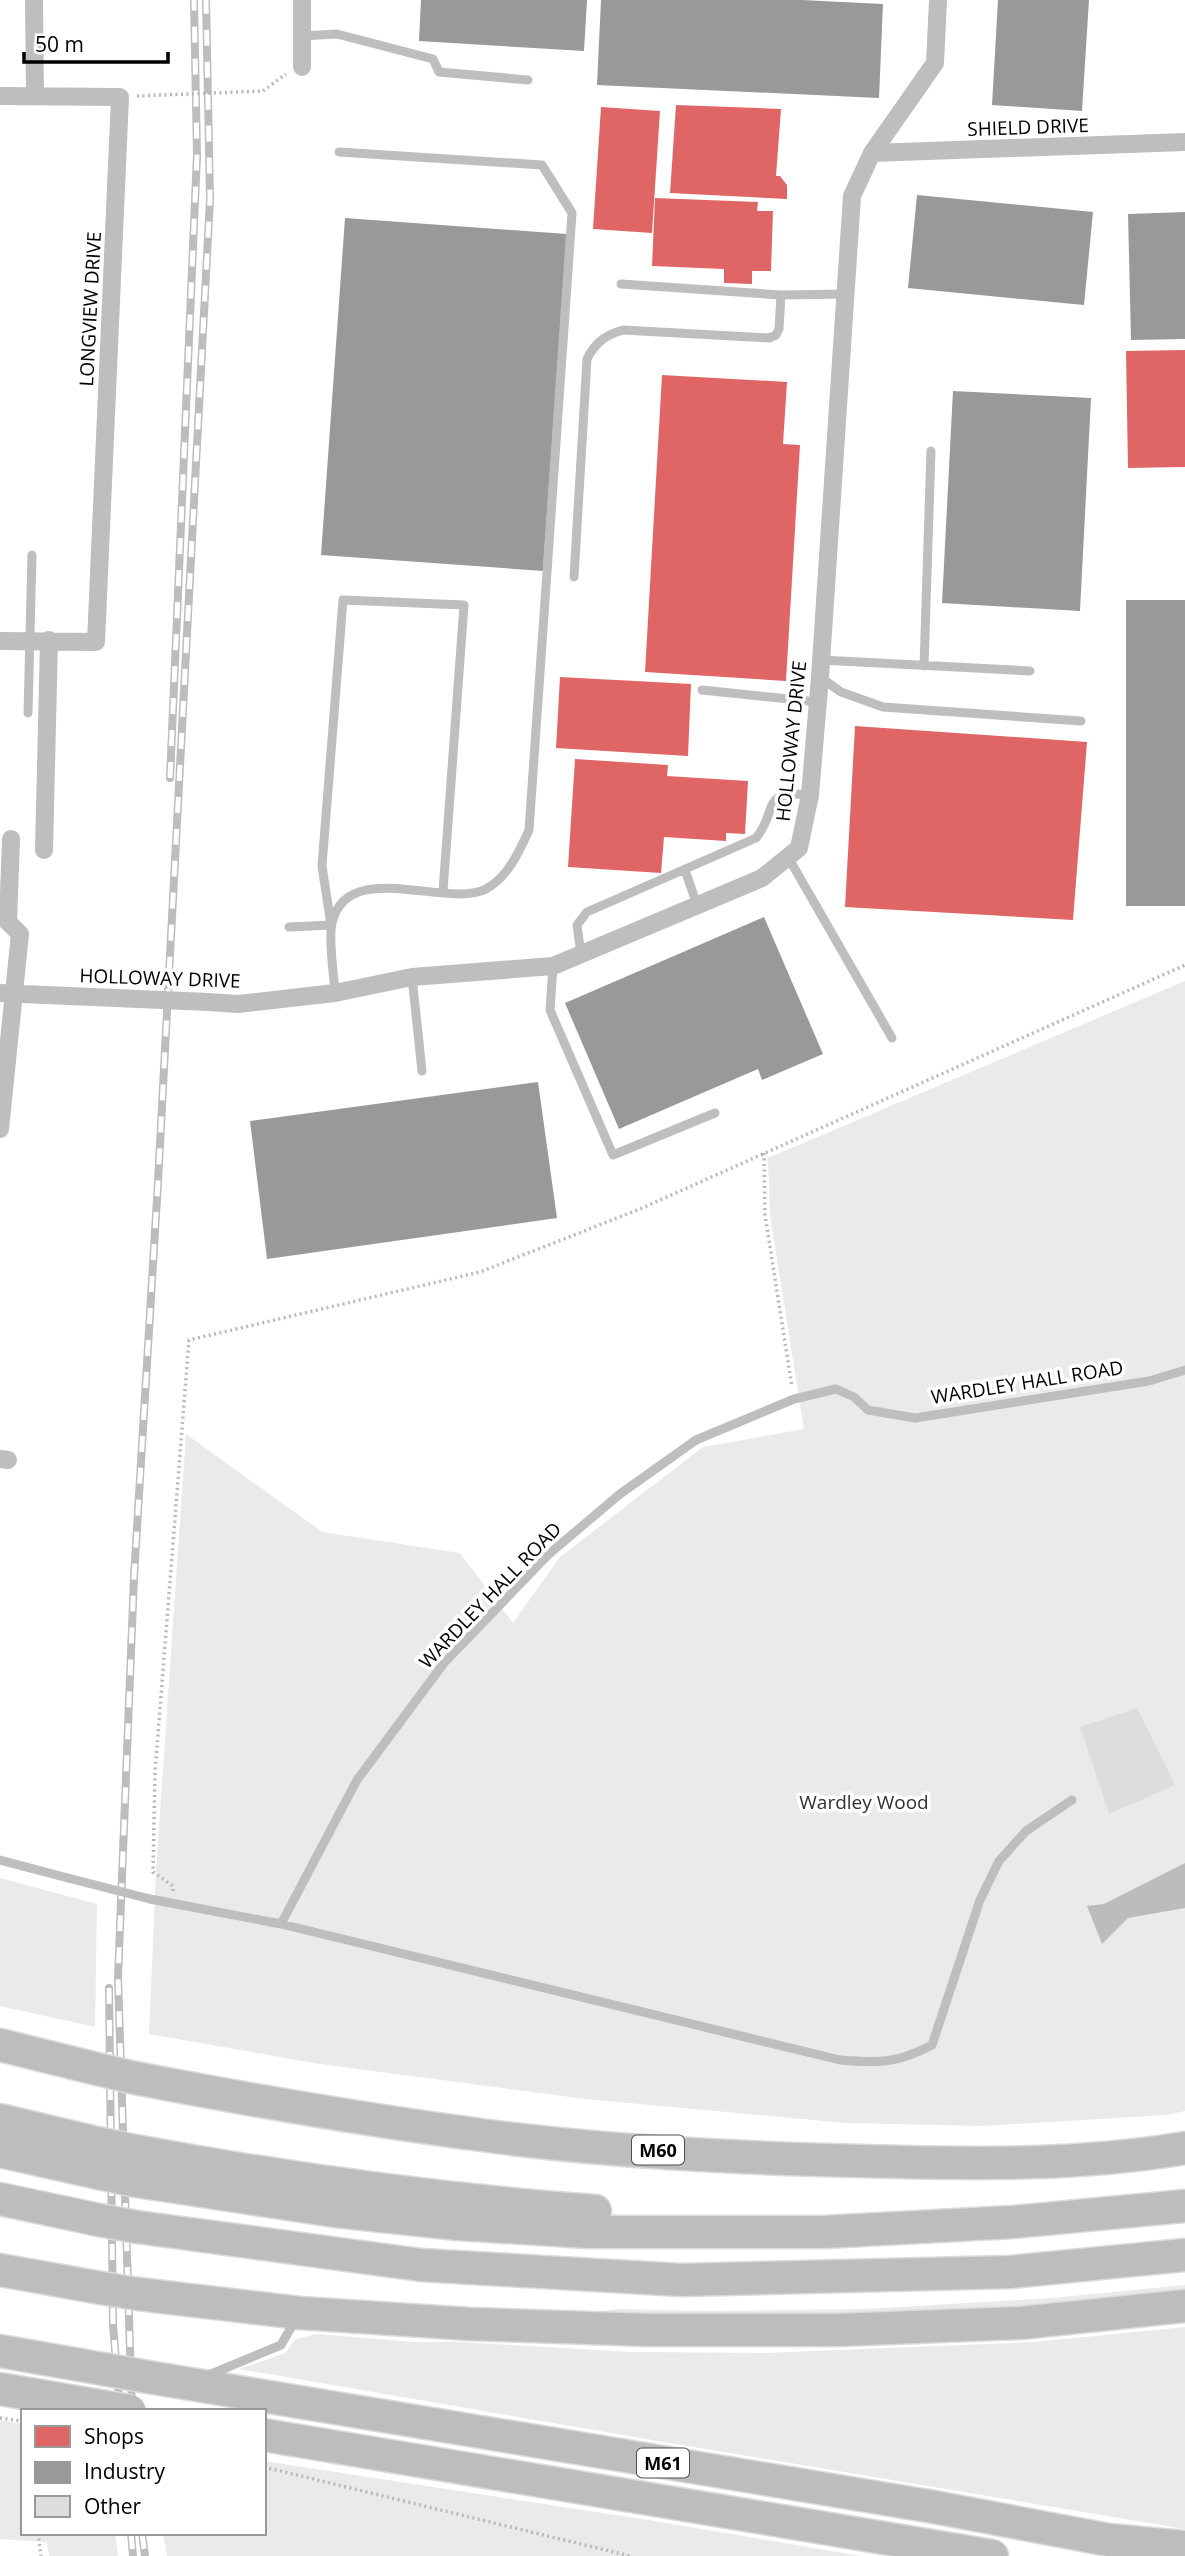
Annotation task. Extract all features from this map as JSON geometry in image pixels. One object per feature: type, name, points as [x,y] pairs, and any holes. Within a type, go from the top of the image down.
[{"type":"highway","name":"M60","points":[[0,2045],[135,2078],[237,2098],[483,2136],[621,2148],[802,2159],[947,2163],[1119,2157],[1185,2148]]},
{"type":"highway","points":[[0,2120],[98,2158]]},
{"type":"highway","points":[[0,2151],[98,2158],[335,2211],[458,2224],[588,2232],[824,2232],[1013,2222],[1185,2206]]},
{"type":"highway","points":[[0,2199],[137,2227],[421,2265],[681,2280],[1010,2272],[1185,2255]]},
{"type":"highway","points":[[0,2270],[138,2294],[300,2313],[470,2325],[621,2330],[837,2330],[1020,2323],[1185,2306]]},
{"type":"highway","name":"M61","points":[[0,2351],[934,2507],[1109,2540],[1185,2547]]},
{"type":"highway","points":[[0,2389],[118,2409]]},
{"type":"highway","name":"M61","points":[[266,2435],[992,2556]]},
{"type":"street","points":[[34,0],[35,96]]},
{"type":"street","points":[[302,0],[302,67]]},
{"type":"street","name":"HOLLOWAY DRIVE","points":[[8,993],[238,1004],[335,993],[412,977],[553,966],[762,878],[799,848],[810,795],[821,669],[852,196],[872,153],[935,63],[938,0]]},
{"type":"street","name":"LONGVIEW DRIVE","points":[[0,96],[120,97],[96,642],[49,640]]},
{"type":"street","name":"SHIELD DRIVE","points":[[872,153],[1185,142]]},
{"type":"street","points":[[0,640],[49,640],[44,850]]},
{"type":"street","points":[[0,1129],[8,993],[20,934],[8,922],[11,839]]},
{"type":"lane","points":[[302,36],[337,34],[433,59],[439,72],[528,80]]},
{"type":"lane","points":[[331,925],[338,905],[355,894],[371,889],[469,893],[485,889],[502,877],[518,855],[529,830],[572,213],[542,164],[339,152]]},
{"type":"lane","points":[[621,284],[781,295],[845,294]]},
{"type":"lane","points":[[574,577],[587,359],[594,346],[613,332],[623,330],[769,338],[779,330],[781,295]]},
{"type":"lane","points":[[924,666],[931,451]]},
{"type":"lane","points":[[28,713],[32,555]]},
{"type":"lane","points":[[335,993],[331,925],[322,866],[343,600],[464,605],[443,891]]},
{"type":"lane","points":[[821,669],[924,666],[1030,671]]},
{"type":"lane","points":[[821,669],[841,692],[883,707],[1082,721]]},
{"type":"lane","points":[[702,690],[818,702]]},
{"type":"lane","points":[[580,954],[577,925],[587,912],[755,838],[765,827],[768,809],[780,796],[790,793],[810,795]]},
{"type":"lane","points":[[788,857],[892,1038]]},
{"type":"lane","points":[[685,870],[697,905]]},
{"type":"lane","points":[[289,927],[331,925]]},
{"type":"lane","points":[[553,966],[550,1010],[613,1155],[715,1113]]},
{"type":"lane","points":[[412,977],[422,1071]]},
{"type":"lane","name":"WARDLEY HALL ROAD","points":[[281,1924],[357,1780],[444,1663],[549,1554],[620,1494],[696,1440],[794,1399],[836,1389],[854,1397],[868,1410],[915,1418],[1149,1381],[1185,1370]]},
{"type":"lane","points":[[0,1860],[150,1899],[281,1924],[840,2060],[882,2063],[912,2056],[932,2045],[980,1900],[999,1861],[1026,1830],[1072,1800]]},
{"type":"lane","points":[[187,2384],[281,2345],[300,2313]]},
{"type":"path","points":[[137,96],[262,91],[284,75],[302,67]]},
{"type":"path","points":[[172,1904],[173,1886],[153,1872],[155,1772],[189,1340],[480,1272],[640,1209],[1185,965]]},
{"type":"path","points":[[764,1153],[765,1214],[794,1399]]},
{"type":"path","points":[[0,2418],[21,2421]]},
{"type":"path","points":[[266,2467],[630,2556]]},
{"type":"path","points":[[38,2535],[41,2556]]},
{"type":"green space","name":"Wardley Wood","points":[[1185,981],[1185,2111],[1166,2115],[982,2126],[845,2123],[585,2099],[320,2064],[149,2034],[156,1871],[186,1434],[322,1532],[460,1553],[513,1623],[560,1557],[703,1447],[804,1429],[770,1215],[768,1158]]},
{"type":"green space","points":[[0,1878],[97,1904],[95,2027],[0,2006]]},
{"type":"green space","points":[[1185,2285],[1185,2293],[1028,2309],[863,2317],[574,2317],[616,2309],[867,2309],[1052,2298]]},
{"type":"green space","points":[[1185,2327],[1185,2529],[239,2369],[286,2353],[294,2340],[316,2334],[414,2342],[631,2352],[766,2353],[1034,2342]]},
{"type":"green space","points":[[0,2420],[21,2424],[21,2535],[115,2535],[118,2556],[49,2556],[47,2542],[0,2539]]},
{"type":"green space","points":[[266,2461],[861,2556],[167,2556],[163,2535],[266,2535]]},
{"type":"shaded area","points":[[1185,1863],[1185,1908],[1128,1918],[1102,1944],[1087,1906],[1104,1904]]},
{"type":"building: Shops","points":[[676,105],[781,109],[776,176],[780,176],[787,185],[787,199],[670,193]]},
{"type":"building: Shops","points":[[601,107],[660,111],[652,233],[593,229]]},
{"type":"building: Shops","points":[[655,198],[758,202],[757,211],[773,211],[771,271],[752,271],[752,284],[724,283],[724,269],[652,266]]},
{"type":"building: Shops","points":[[1185,350],[1185,467],[1128,468],[1126,351]]},
{"type":"building: Shops","points":[[662,375],[787,382],[783,444],[800,445],[786,681],[645,672]]},
{"type":"building: Shops","points":[[560,677],[691,684],[688,756],[556,748]]},
{"type":"building: Shops","points":[[855,726],[1087,742],[1073,920],[845,907]]},
{"type":"building: Shops","points":[[575,759],[668,765],[667,776],[748,781],[745,834],[726,833],[726,841],[664,837],[661,873],[568,867]]},
{"type":"building: Industry","points":[[421,0],[587,0],[584,51],[419,41]]},
{"type":"building: Industry","points":[[601,0],[802,0],[883,4],[879,98],[597,85]]},
{"type":"building: Industry","points":[[998,0],[1089,0],[1082,111],[992,105]]},
{"type":"building: Industry","points":[[917,195],[1093,212],[1084,305],[908,288]]},
{"type":"building: Industry","points":[[1185,212],[1185,339],[1131,340],[1128,214]]},
{"type":"building: Industry","points":[[345,218],[567,234],[543,571],[321,555]]},
{"type":"building: Industry","points":[[953,391],[1091,398],[1080,611],[942,603]]},
{"type":"building: Industry","points":[[1126,600],[1185,600],[1185,906],[1126,906]]},
{"type":"building: Industry","points":[[764,917],[823,1054],[762,1080],[758,1069],[619,1129],[565,1003]]},
{"type":"building: Industry","points":[[538,1082],[557,1218],[267,1259],[250,1121]]},
{"type":"building: Other","points":[[1137,1708],[1175,1785],[1109,1814],[1080,1727]]},
{"type":"railway","points":[[170,778],[197,155],[194,0]]},
{"type":"railway","points":[[132,2409],[118,1977],[134,1577],[158,1182],[210,199],[206,0]]},
{"type":"railway","points":[[109,1988],[113,2324],[120,2409]]},
{"type":"railway","points":[[131,2535],[133,2556]]},
{"type":"railway","points":[[142,2535],[145,2556]]}]
